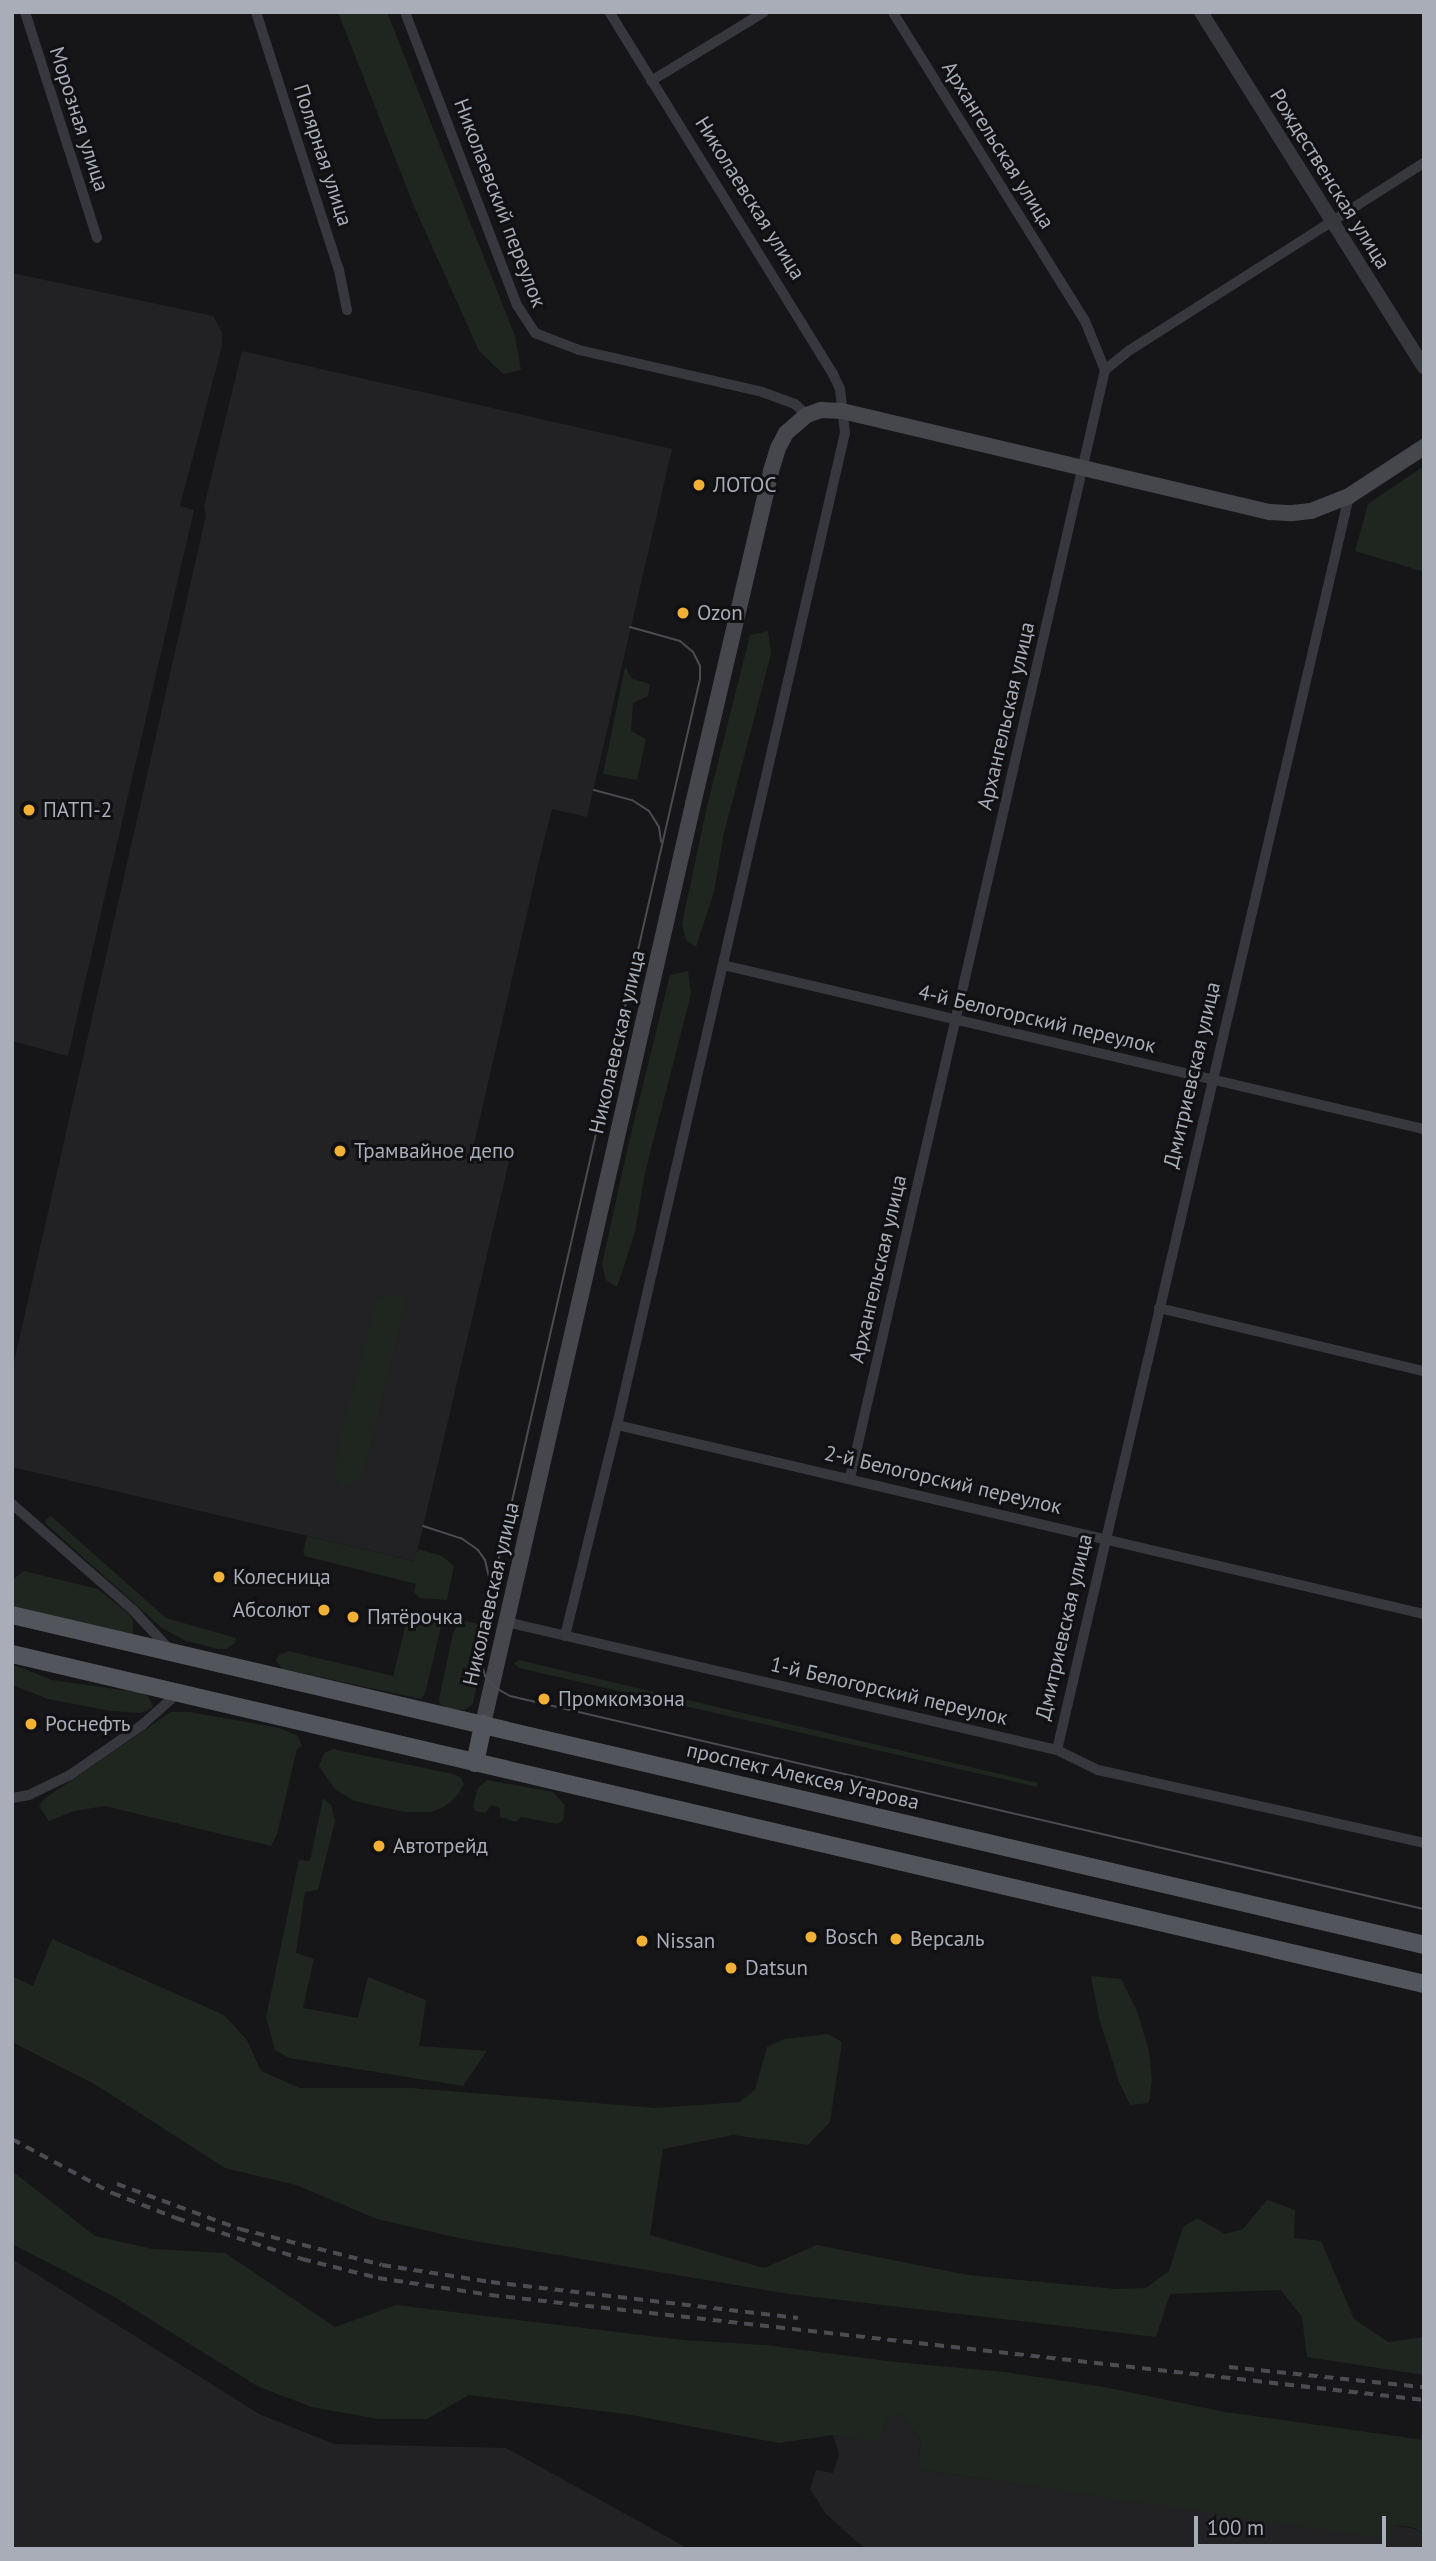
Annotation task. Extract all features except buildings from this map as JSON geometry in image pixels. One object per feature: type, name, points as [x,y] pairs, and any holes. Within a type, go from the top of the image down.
[{"type":"main road","points":[[807,415],[821,410],[842,411],[1269,512],[1311,511],[1349,496],[1424,447]]},
{"type":"main road","name":"Николаевская улица","points":[[483,1724],[771,471],[778,447],[786,433],[807,415]]},
{"type":"main road","name":"проспект Алексея Угарова","points":[[12,1615],[1424,1945]]},
{"type":"main road","points":[[12,1654],[1424,1984]]},
{"type":"main road","points":[[475,1763],[483,1724]]},
{"type":"street","name":"Морозная улица","points":[[25,12],[97,237]]},
{"type":"street","name":"Полярная улица","points":[[256,12],[335,257],[347,310]]},
{"type":"street","name":"Николаевский переулок","points":[[405,12],[517,305],[535,333],[579,350],[762,392],[795,404],[807,415]]},
{"type":"street","name":"Николаевская улица","points":[[565,1636],[617,1425],[845,433],[840,389],[806,327],[608,12]]},
{"type":"street","points":[[651,81],[764,12]]},
{"type":"street","name":"Архангельская улица","points":[[850,1478],[954,1020],[1085,468],[1105,370],[1085,321],[892,12]]},
{"type":"street","name":"Рождественская улица","points":[[1208,15],[1331,220],[1424,367]]},
{"type":"street","points":[[1105,370],[1130,350],[1424,163]]},
{"type":"street","name":"Дмитриевская улица","points":[[1057,1750],[1349,496]]},
{"type":"street","name":"4-й Белогорский переулок","points":[[723,965],[1424,1129]]},
{"type":"street","points":[[1159,1308],[1424,1371]]},
{"type":"street","name":"2-й Белогорский переулок","points":[[617,1425],[1424,1614]]},
{"type":"street","points":[[12,1504],[133,1610],[173,1653]]},
{"type":"street","name":"1-й Белогорский переулок","points":[[506,1622],[1057,1750],[1098,1770],[1424,1843]]},
{"type":"street","points":[[12,1798],[29,1795],[70,1775],[142,1725],[178,1693]]},
{"type":"shaded area","points":[[338,12],[387,12],[515,336],[521,370],[503,374],[479,351],[413,204]]},
{"type":"shaded area","points":[[12,273],[213,316],[222,332],[222,346],[180,506],[194,510],[68,1056],[12,1041]]},
{"type":"shaded area","name":"Трамвайное депо","points":[[242,351],[672,449],[587,817],[552,809],[543,844],[473,1148],[510,1157],[415,1561],[12,1467],[12,1371],[206,515],[204,507]]},
{"type":"shaded area","points":[[1424,466],[1424,572],[1355,551],[1368,504]]},
{"type":"shaded area","points":[[768,631],[771,654],[724,833],[714,892],[696,947],[686,940],[682,924],[707,806],[750,635]]},
{"type":"shaded area","points":[[625,667],[632,679],[650,684],[648,696],[633,703],[631,731],[646,739],[637,780],[603,774]]},
{"type":"shaded area","points":[[688,971],[691,994],[645,1173],[635,1232],[617,1287],[606,1280],[602,1264],[628,1146],[670,975]]},
{"type":"shaded area","points":[[400,1294],[406,1302],[363,1477],[343,1488],[336,1478],[338,1444],[377,1298]]},
{"type":"shaded area","points":[[51,1516],[166,1618],[236,1638],[235,1643],[226,1649],[218,1649],[186,1641],[162,1628],[46,1524],[45,1520]]},
{"type":"shaded area","points":[[307,1536],[414,1561],[418,1549],[442,1556],[454,1566],[447,1600],[420,1598],[414,1592],[416,1584],[305,1556],[303,1552]]},
{"type":"shaded area","points":[[24,1571],[98,1589],[128,1613],[133,1620],[133,1635],[12,1606],[12,1580]]},
{"type":"shaded area","points":[[418,1612],[437,1615],[442,1622],[425,1694],[421,1699],[283,1669],[276,1661],[279,1655],[288,1651],[393,1676],[407,1620],[410,1614]]},
{"type":"shaded area","points":[[466,1621],[482,1625],[488,1635],[473,1704],[464,1710],[449,1709],[440,1704],[439,1699],[453,1633],[458,1625]]},
{"type":"shaded area","points":[[519,1660],[1038,1783],[1037,1787],[519,1668],[514,1663]]},
{"type":"shaded area","points":[[12,1664],[52,1680],[136,1692],[148,1696],[153,1707],[141,1713],[111,1711],[48,1699],[12,1685]]},
{"type":"shaded area","points":[[171,1712],[190,1712],[279,1728],[298,1736],[302,1746],[297,1749],[277,1834],[271,1846],[105,1806],[74,1811],[49,1821],[39,1806],[44,1799]]},
{"type":"shaded area","points":[[333,1749],[453,1774],[461,1778],[464,1784],[457,1796],[444,1807],[430,1812],[405,1812],[354,1801],[335,1789],[319,1766],[324,1753]]},
{"type":"shaded area","points":[[487,1780],[553,1792],[565,1805],[563,1820],[558,1824],[521,1817],[516,1822],[500,1817],[500,1808],[491,1805],[486,1813],[475,1811],[473,1806],[478,1788]]},
{"type":"shaded area","points":[[323,1798],[331,1805],[335,1821],[318,1890],[305,1892],[296,1953],[314,1959],[303,2008],[358,2018],[368,1977],[426,2000],[419,2046],[487,2051],[463,2086],[289,2058],[275,2050],[266,2017],[299,1860],[310,1861]]},
{"type":"shaded area","points":[[52,1939],[224,2015],[247,2040],[261,2071],[300,2088],[412,2088],[656,2108],[740,2102],[755,2090],[767,2047],[784,2039],[828,2034],[842,2042],[830,2122],[808,2145],[733,2135],[663,2149],[650,2235],[764,2268],[817,2245],[968,2275],[1116,2289],[1146,2288],[1169,2271],[1183,2227],[1197,2218],[1225,2234],[1243,2229],[1267,2200],[1295,2210],[1294,2238],[1321,2241],[1354,2319],[1388,2342],[1424,2337],[1424,2375],[1307,2357],[1302,2317],[1281,2290],[1170,2294],[1156,2337],[789,2294],[463,2239],[377,2219],[296,2185],[225,2168],[96,2085],[12,2042],[12,1976],[33,1986]]},
{"type":"shaded area","points":[[1091,1976],[1121,1979],[1137,2011],[1149,2051],[1152,2080],[1149,2103],[1130,2105],[1119,2082],[1099,2018]]},
{"type":"shaded area","points":[[12,2171],[95,2236],[153,2249],[225,2253],[335,2327],[396,2305],[683,2340],[766,2345],[895,2362],[1005,2372],[1104,2387],[1225,2412],[1424,2440],[1424,2534],[1415,2528],[1394,2525],[1391,2540],[918,2469],[921,2440],[901,2415],[886,2420],[879,2442],[833,2435],[779,2443],[626,2414],[469,2395],[427,2419],[378,2419],[312,2407],[259,2387],[113,2296],[12,2244]]},
{"type":"shaded area","points":[[12,2259],[259,2414],[334,2444],[506,2448],[689,2549],[12,2549]]},
{"type":"shaded area","points":[[901,2415],[921,2440],[918,2469],[1390,2539],[1393,2525],[1415,2529],[1424,2534],[1424,2549],[865,2549],[826,2514],[810,2489],[816,2470],[833,2473],[839,2454],[833,2435],[879,2441],[886,2420]]},
{"type":"tram line","points":[[630,627],[680,641],[693,652],[700,666],[700,679],[481,1637],[478,1651],[485,1676],[496,1688],[510,1696],[1424,1909]]},
{"type":"tram line","points":[[594,790],[632,800],[649,811],[659,827],[661,842]]},
{"type":"tram line","points":[[423,1526],[461,1538],[478,1550],[485,1560],[491,1587]]},
{"type":"railway","points":[[12,2139],[112,2193],[176,2218],[302,2259],[378,2278],[490,2295],[1424,2400]]},
{"type":"railway","points":[[117,2184],[240,2229],[382,2265],[491,2282],[798,2318]]},
{"type":"railway","points":[[1229,2367],[1424,2387]]},
{"type":"place","name":"ЛОТОС","points":[[699,485]]},
{"type":"place","name":"Ozon","points":[[683,613]]},
{"type":"place","name":"ПАТП-2","points":[[29,810]]},
{"type":"place","name":"Трамвайное депо","points":[[340,1151]]},
{"type":"place","name":"Колесница","points":[[219,1577]]},
{"type":"place","name":"Абсолют","points":[[324,1610]]},
{"type":"place","name":"Пятёрочка","points":[[353,1617]]},
{"type":"place","name":"Промкомзона","points":[[544,1699]]},
{"type":"place","name":"Роснефть","points":[[31,1724]]},
{"type":"place","name":"Автотрейд","points":[[379,1846]]},
{"type":"place","name":"Bosch","points":[[811,1937]]},
{"type":"place","name":"Версаль","points":[[896,1939]]},
{"type":"place","name":"Nissan","points":[[642,1941]]},
{"type":"place","name":"Datsun","points":[[731,1968]]}]
